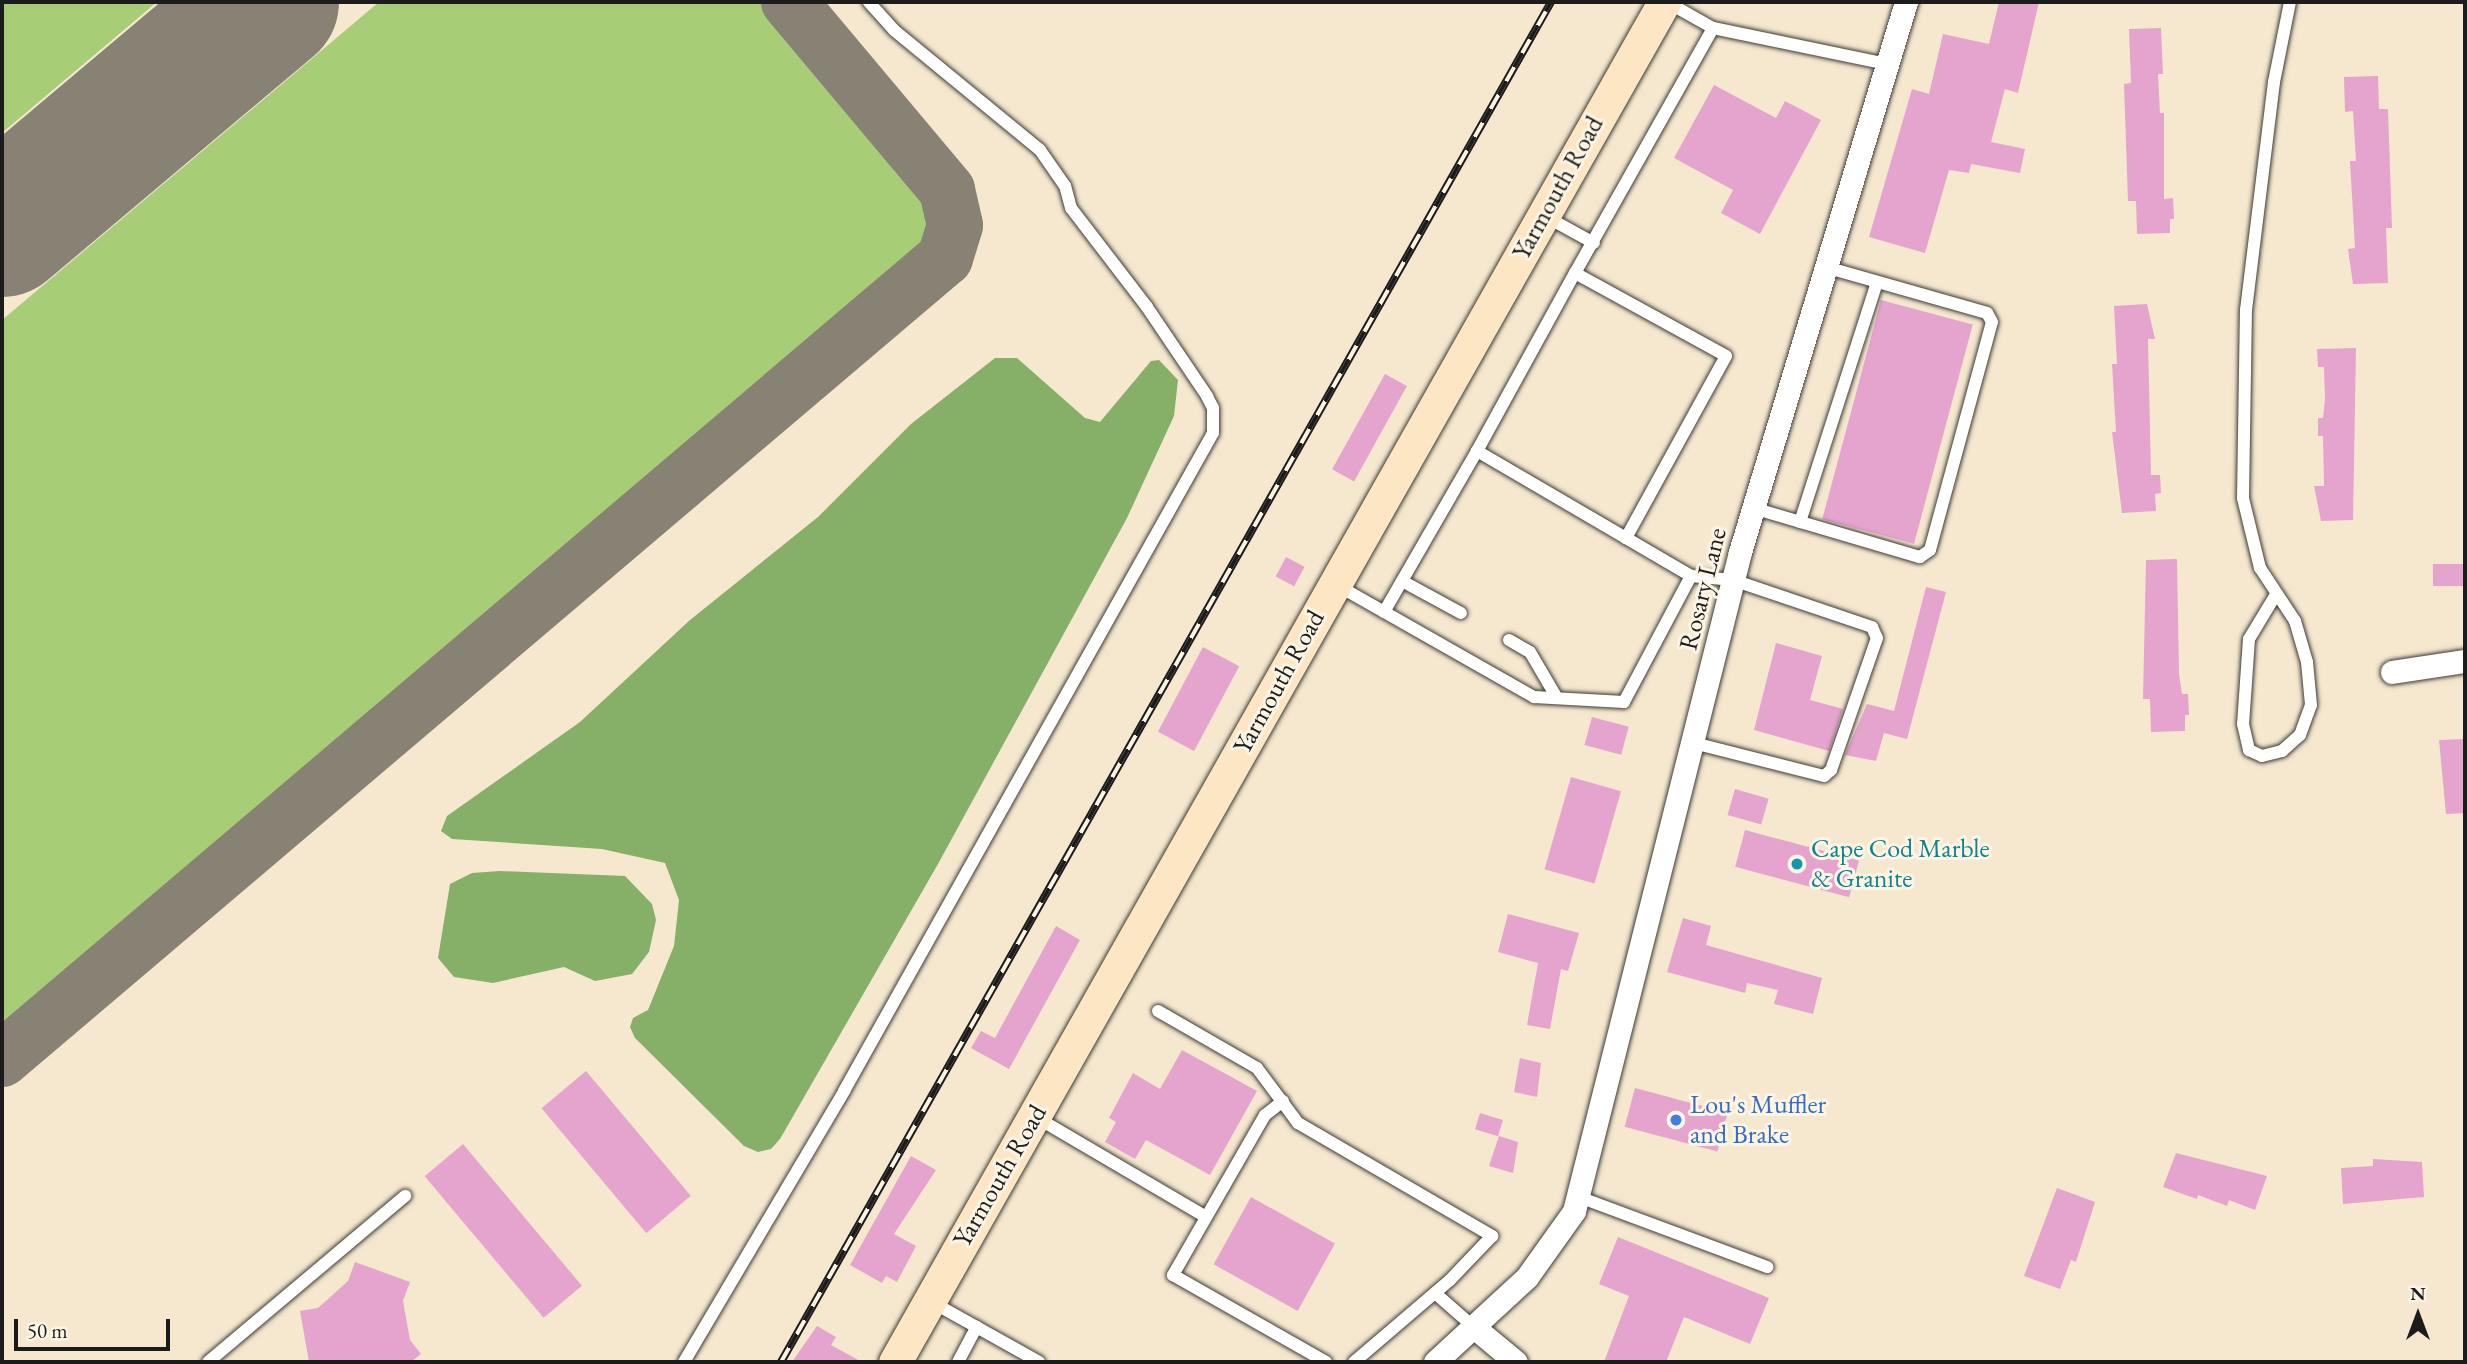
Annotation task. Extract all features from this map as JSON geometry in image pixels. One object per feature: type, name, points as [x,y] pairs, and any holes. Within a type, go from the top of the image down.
[{"type":"main road","name":"Yarmouth Road","points":[[895,1362],[1665,2]]},
{"type":"street","name":"Rosary Lane","points":[[1435,1362],[1475,1328],[1548,1253],[1570,1221],[1579,1196],[1733,580],[1906,2]]},
{"type":"street","points":[[2392,672],[2465,661]]},
{"type":"street","points":[[1475,1328],[1516,1362]]},
{"type":"lane","points":[[684,1362],[844,1091],[1213,433],[1213,408],[1207,396],[1147,307],[1071,208],[1065,186],[1040,150],[894,30],[869,2]]},
{"type":"lane","points":[[1665,2],[1713,28],[1887,64]]},
{"type":"lane","points":[[2275,596],[2249,639],[2243,724],[2249,750],[2262,755],[2282,751],[2300,735],[2311,705],[2307,662],[2295,621],[2275,596],[2260,568],[2243,498],[2242,370],[2259,183],[2290,2]]},
{"type":"lane","points":[[1384,612],[1713,28]]},
{"type":"lane","points":[[1543,215],[1594,243]]},
{"type":"lane","points":[[1753,508],[1920,557],[1930,550],[1992,322],[1987,313],[1826,267]]},
{"type":"lane","points":[[1576,273],[1726,356],[1626,538]]},
{"type":"lane","points":[[1800,522],[1877,282]]},
{"type":"lane","points":[[1477,451],[1691,576],[1733,580],[1872,627],[1877,638],[1831,770],[1824,776],[1694,743]]},
{"type":"lane","points":[[1335,584],[1534,697],[1624,702],[1691,576]]},
{"type":"lane","points":[[1402,581],[1461,613]]},
{"type":"lane","points":[[1508,640],[1530,652],[1557,698]]},
{"type":"lane","points":[[1158,1011],[1257,1068],[1298,1123],[1492,1236],[1435,1293],[1354,1362]]},
{"type":"lane","points":[[1283,1101],[1265,1115],[1173,1275],[1326,1362]]},
{"type":"lane","points":[[1034,1116],[1206,1217]]},
{"type":"lane","points":[[208,1362],[405,1196]]},
{"type":"lane","points":[[1579,1196],[1767,1267]]},
{"type":"lane","points":[[1435,1293],[1475,1328]]},
{"type":"lane","points":[[929,1301],[1039,1362]]},
{"type":"lane","points":[[958,1362],[977,1327]]},
{"type":"green space","points":[[2,2],[157,2],[2,133]]},
{"type":"green space","points":[[379,2],[764,2],[928,193],[937,220],[934,237],[906,271],[2,1034],[2,320]]},
{"type":"green space","points":[[995,358],[1017,358],[1085,418],[1100,422],[1151,361],[1159,360],[1178,380],[1174,416],[1127,518],[938,864],[780,1139],[771,1149],[758,1152],[744,1146],[635,1038],[630,1027],[633,1018],[648,1010],[674,946],[679,900],[665,863],[602,849],[452,839],[441,831],[447,816],[580,722],[690,620],[818,517],[911,424]]},
{"type":"green space","points":[[500,871],[625,876],[652,904],[656,920],[649,952],[632,974],[595,981],[564,967],[493,983],[454,977],[438,958],[450,884],[472,873]]},
{"type":"building","points":[[1999,2],[2039,2],[2018,93],[2005,89],[1991,142],[2025,149],[2020,173],[1971,164],[1969,173],[1949,170],[1925,253],[1869,237],[1912,89],[1929,94],[1943,34],[1989,44]]},
{"type":"building","points":[[2161,28],[2163,74],[2158,74],[2160,113],[2164,113],[2164,199],[2173,198],[2174,219],[2170,219],[2170,233],[2137,234],[2136,201],[2128,201],[2124,84],[2131,83],[2129,29]]},
{"type":"building","points":[[2378,76],[2379,109],[2388,109],[2392,228],[2386,228],[2388,283],[2353,284],[2348,249],[2355,248],[2350,161],[2356,161],[2353,111],[2345,112],[2344,77]]},
{"type":"building","points":[[1714,85],[1776,118],[1785,101],[1821,120],[1760,234],[1721,213],[1733,190],[1674,158]]},
{"type":"building","points":[[1881,300],[1973,325],[1914,544],[1822,519]]},
{"type":"building","points":[[2147,304],[2155,339],[2148,339],[2151,475],[2160,475],[2161,493],[2155,494],[2156,511],[2122,513],[2112,432],[2116,432],[2112,364],[2117,364],[2114,306]]},
{"type":"building","points":[[2356,348],[2353,520],[2321,521],[2314,486],[2324,486],[2323,436],[2318,436],[2318,418],[2323,418],[2325,399],[2324,367],[2318,367],[2317,349]]},
{"type":"building","points":[[1385,374],[1407,386],[1354,481],[1332,469]]},
{"type":"building","points":[[1286,557],[1305,567],[1294,586],[1276,576]]},
{"type":"building","points":[[2177,559],[2179,674],[2182,694],[2188,694],[2189,715],[2185,715],[2185,731],[2151,732],[2150,699],[2143,699],[2146,560]]},
{"type":"building","points":[[2433,564],[2465,564],[2465,586],[2433,586]]},
{"type":"building","points":[[1926,587],[1946,592],[1907,739],[1884,733],[1876,761],[1845,755],[1867,704],[1894,711]]},
{"type":"building","points":[[1776,643],[1822,656],[1810,700],[1843,709],[1829,751],[1754,730]]},
{"type":"building","points":[[1203,647],[1239,666],[1194,751],[1158,732]]},
{"type":"building","points":[[1592,717],[1629,727],[1621,755],[1584,745]]},
{"type":"building","points":[[2465,739],[2465,813],[2446,814],[2439,740]]},
{"type":"building","points":[[1571,777],[1621,791],[1595,884],[1545,869]]},
{"type":"building","points":[[1735,789],[1769,799],[1761,825],[1728,815]]},
{"type":"building","name":"Cape Cod Marble & Granite","points":[[1745,830],[1859,861],[1849,897],[1735,867]]},
{"type":"building","points":[[1508,914],[1579,933],[1568,971],[1561,969],[1550,1029],[1527,1025],[1538,963],[1498,952]]},
{"type":"building","points":[[1683,918],[1711,926],[1706,945],[1822,978],[1813,1014],[1774,1004],[1778,990],[1747,983],[1745,993],[1667,972]]},
{"type":"building","points":[[1056,926],[1080,940],[1009,1069],[971,1048],[981,1031],[995,1038]]},
{"type":"building","points":[[1182,1050],[1257,1091],[1210,1175],[1146,1140],[1135,1159],[1105,1142],[1116,1122],[1109,1118],[1133,1073],[1160,1089]]},
{"type":"building","points":[[1520,1058],[1541,1063],[1537,1097],[1514,1092]]},
{"type":"building","points":[[586,1071],[691,1196],[646,1233],[542,1108]]},
{"type":"building","name":"Lou's Muffler and Brake","points":[[1635,1088],[1728,1113],[1717,1151],[1625,1127]]},
{"type":"building","points":[[1480,1113],[1503,1120],[1498,1136],[1475,1129]]},
{"type":"building","points":[[1499,1136],[1518,1142],[1513,1173],[1489,1166]]},
{"type":"building","points":[[463,1144],[582,1286],[544,1318],[425,1176]]},
{"type":"building","points":[[2176,1153],[2267,1176],[2255,1210],[2229,1200],[2227,1206],[2198,1195],[2197,1199],[2163,1187]]},
{"type":"building","points":[[911,1156],[936,1170],[894,1234],[916,1246],[897,1282],[886,1276],[882,1283],[850,1265]]},
{"type":"building","points":[[2373,1159],[2422,1162],[2424,1197],[2343,1204],[2341,1168],[2373,1166]]},
{"type":"building","points":[[2057,1188],[2095,1202],[2076,1262],[2071,1260],[2060,1289],[2024,1276]]},
{"type":"building","points":[[1251,1197],[1335,1244],[1298,1311],[1214,1264]]},
{"type":"building","points":[[1618,1237],[1769,1298],[1750,1344],[1684,1317],[1666,1362],[1604,1362],[1629,1296],[1599,1284]]},
{"type":"building","points":[[355,1262],[410,1282],[403,1301],[410,1340],[421,1354],[411,1362],[309,1362],[300,1311],[318,1308],[348,1281]]},
{"type":"building","points":[[817,1326],[836,1337],[831,1345],[862,1362],[792,1362]]},
{"type":"taxiway","points":[[2,1059],[945,258],[955,225],[947,190],[789,2]]},
{"type":"runway","points":[[2,227],[269,2]]},
{"type":"railway","points":[[781,1362],[1551,2]]},
{"type":"place","name":"Cape Cod Marble & Granite","points":[[1797,864]]},
{"type":"place","name":"Lou's Muffler and Brake","points":[[1676,1120]]}]
